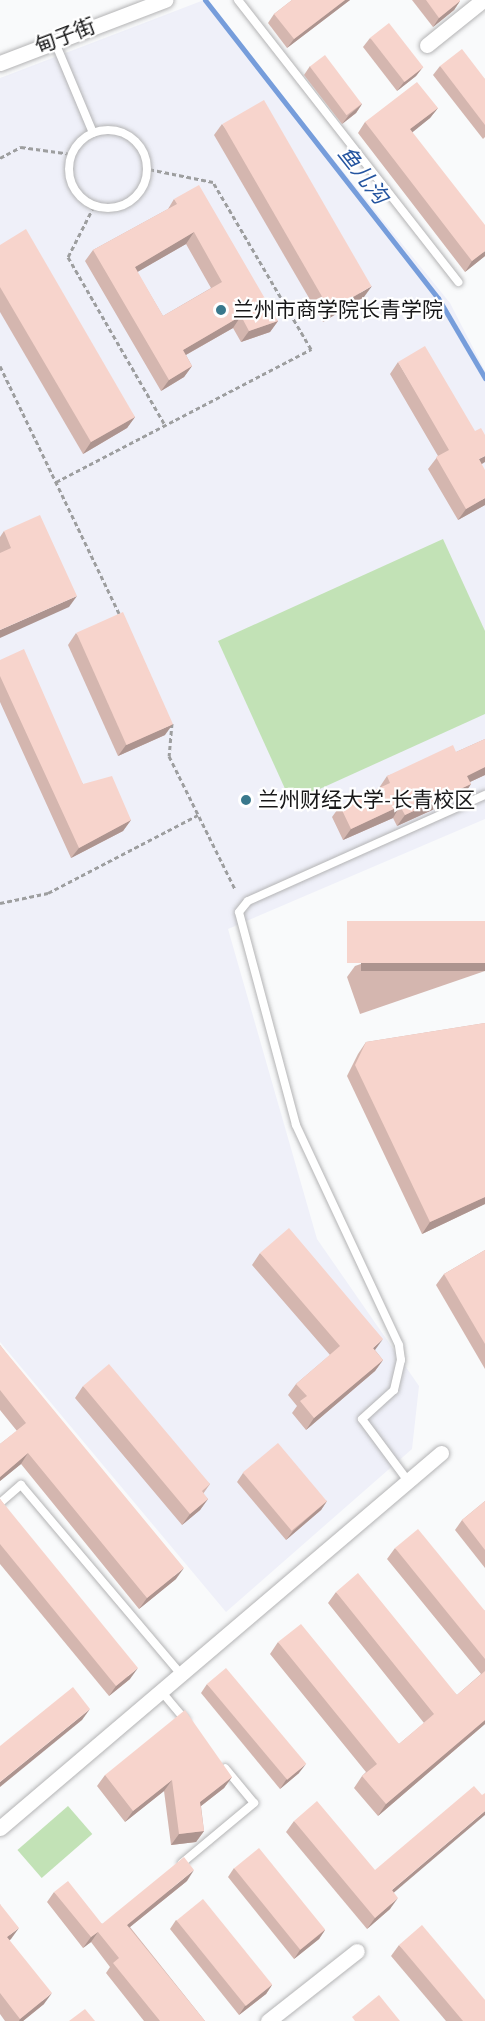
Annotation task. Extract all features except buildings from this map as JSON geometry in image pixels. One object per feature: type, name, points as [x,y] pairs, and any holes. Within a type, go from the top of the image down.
[{"type":"street","name":"甸子街","points":[[0,63],[54,39],[165,0]]},
{"type":"street","points":[[427,45],[483,0]]},
{"type":"street","points":[[0,1828],[441,1454]]},
{"type":"street","points":[[268,2021],[357,1951]]},
{"type":"lane","points":[[238,0],[458,282]]},
{"type":"lane","points":[[54,39],[93,133]]},
{"type":"lane","points":[[123,132],[136,141],[148,169],[141,190],[124,206],[94,206],[72,185],[72,154],[93,133],[123,132]]},
{"type":"lane","points":[[408,1481],[362,1419],[394,1390],[401,1360],[399,1345],[296,1125],[239,912],[248,901],[485,795]]},
{"type":"lane","points":[[0,1503],[21,1485],[181,1674]]},
{"type":"lane","points":[[161,1691],[190,1726]]},
{"type":"lane","points":[[182,1863],[254,1803],[218,1760]]},
{"type":"path","points":[[0,158],[21,147],[72,154]]},
{"type":"path","points":[[56,482],[310,349],[213,182],[148,169]]},
{"type":"path","points":[[94,206],[68,257],[165,425]]},
{"type":"path","points":[[0,366],[127,629]]},
{"type":"path","points":[[167,712],[172,723],[169,756],[235,889]]},
{"type":"path","points":[[0,903],[48,893],[198,815]]},
{"type":"shaded area","name":"兰州财经大学-长青校区","points":[[204,0],[450,303],[485,371],[485,819],[228,929],[317,1239],[419,1386],[412,1449],[226,1612],[0,1342],[0,78]]},
{"type":"green space","points":[[443,539],[485,631],[485,714],[291,802],[218,641]]},
{"type":"green space","points":[[68,1806],[92,1834],[42,1878],[17,1850]]},
{"type":"waterway","name":"鱼儿沟","points":[[205,0],[438,298],[485,378]]},
{"type":"place","name":"兰州市商学院长青学院","points":[[221,310]]},
{"type":"place","name":"兰州财经大学-长青校区","points":[[246,800]]}]
